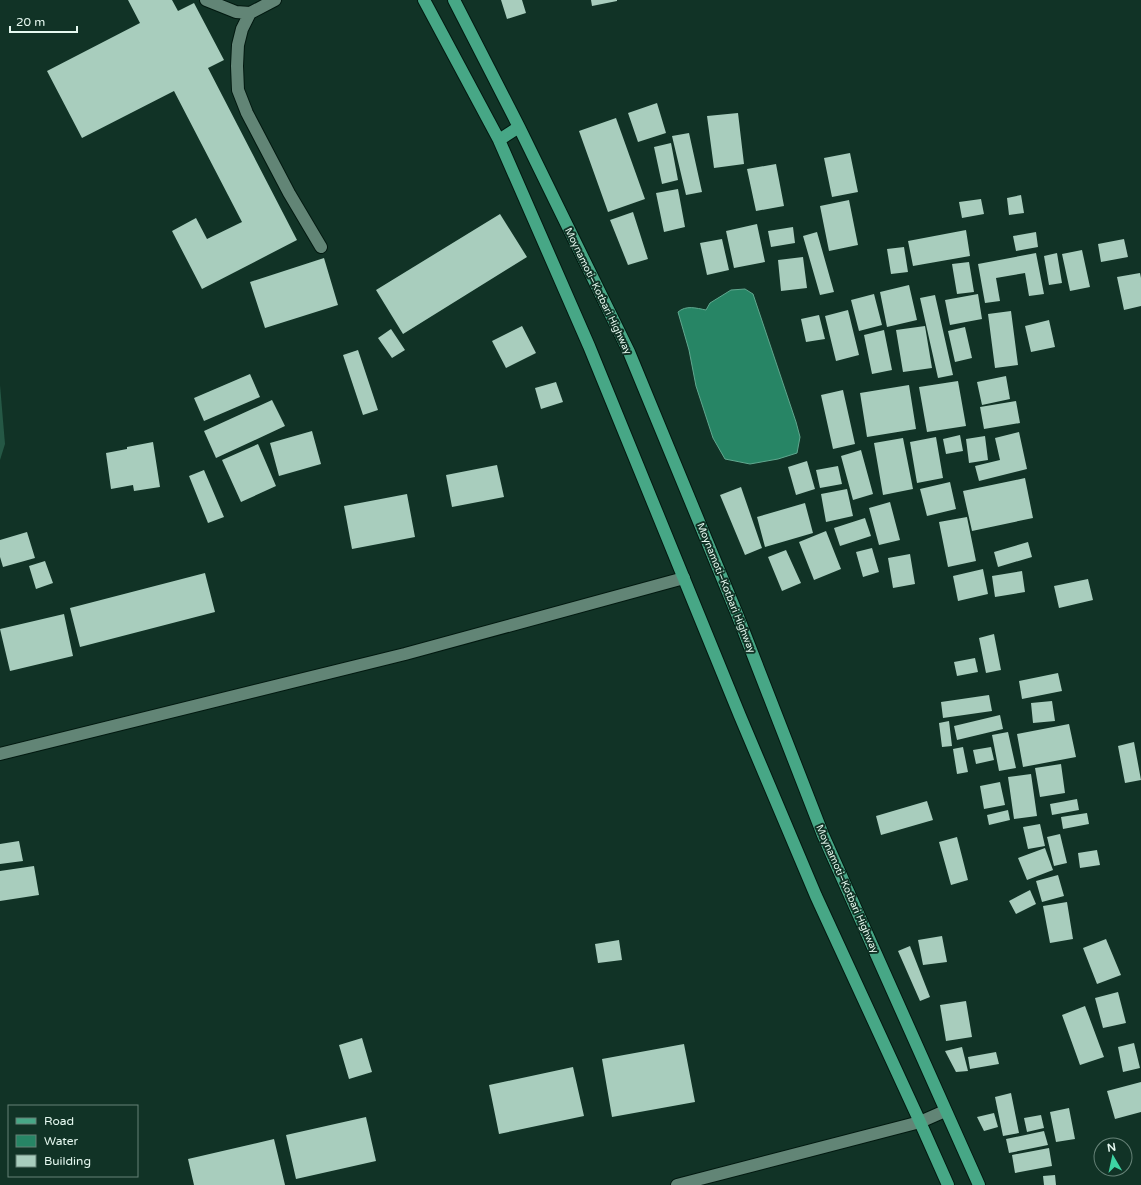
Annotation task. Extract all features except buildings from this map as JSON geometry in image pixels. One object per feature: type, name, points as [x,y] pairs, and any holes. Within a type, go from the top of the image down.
[{"type":"main road","points":[[424,0],[499,140],[589,346],[737,708],[816,896],[948,1185]]},
{"type":"main road","name":"Moynamoti–Kotbari Highway","points":[[454,0],[519,127],[629,352],[737,614],[823,835],[979,1185]]},
{"type":"main road","points":[[499,140],[519,127]]},
{"type":"street","points":[[206,0],[236,12],[250,13],[275,0]]},
{"type":"street","points":[[250,13],[242,29],[238,45],[238,90],[250,120],[321,247]]},
{"type":"street","points":[[0,754],[405,654],[684,578]]},
{"type":"street","points":[[677,1185],[920,1122],[945,1110]]},
{"type":"shaded area","points":[[0,385],[5,444],[0,460]]},
{"type":"water","points":[[745,289],[753,294],[800,437],[797,453],[778,459],[750,464],[725,459],[713,438],[696,386],[689,350],[678,312],[684,308],[706,310],[710,303],[731,290]]}]
